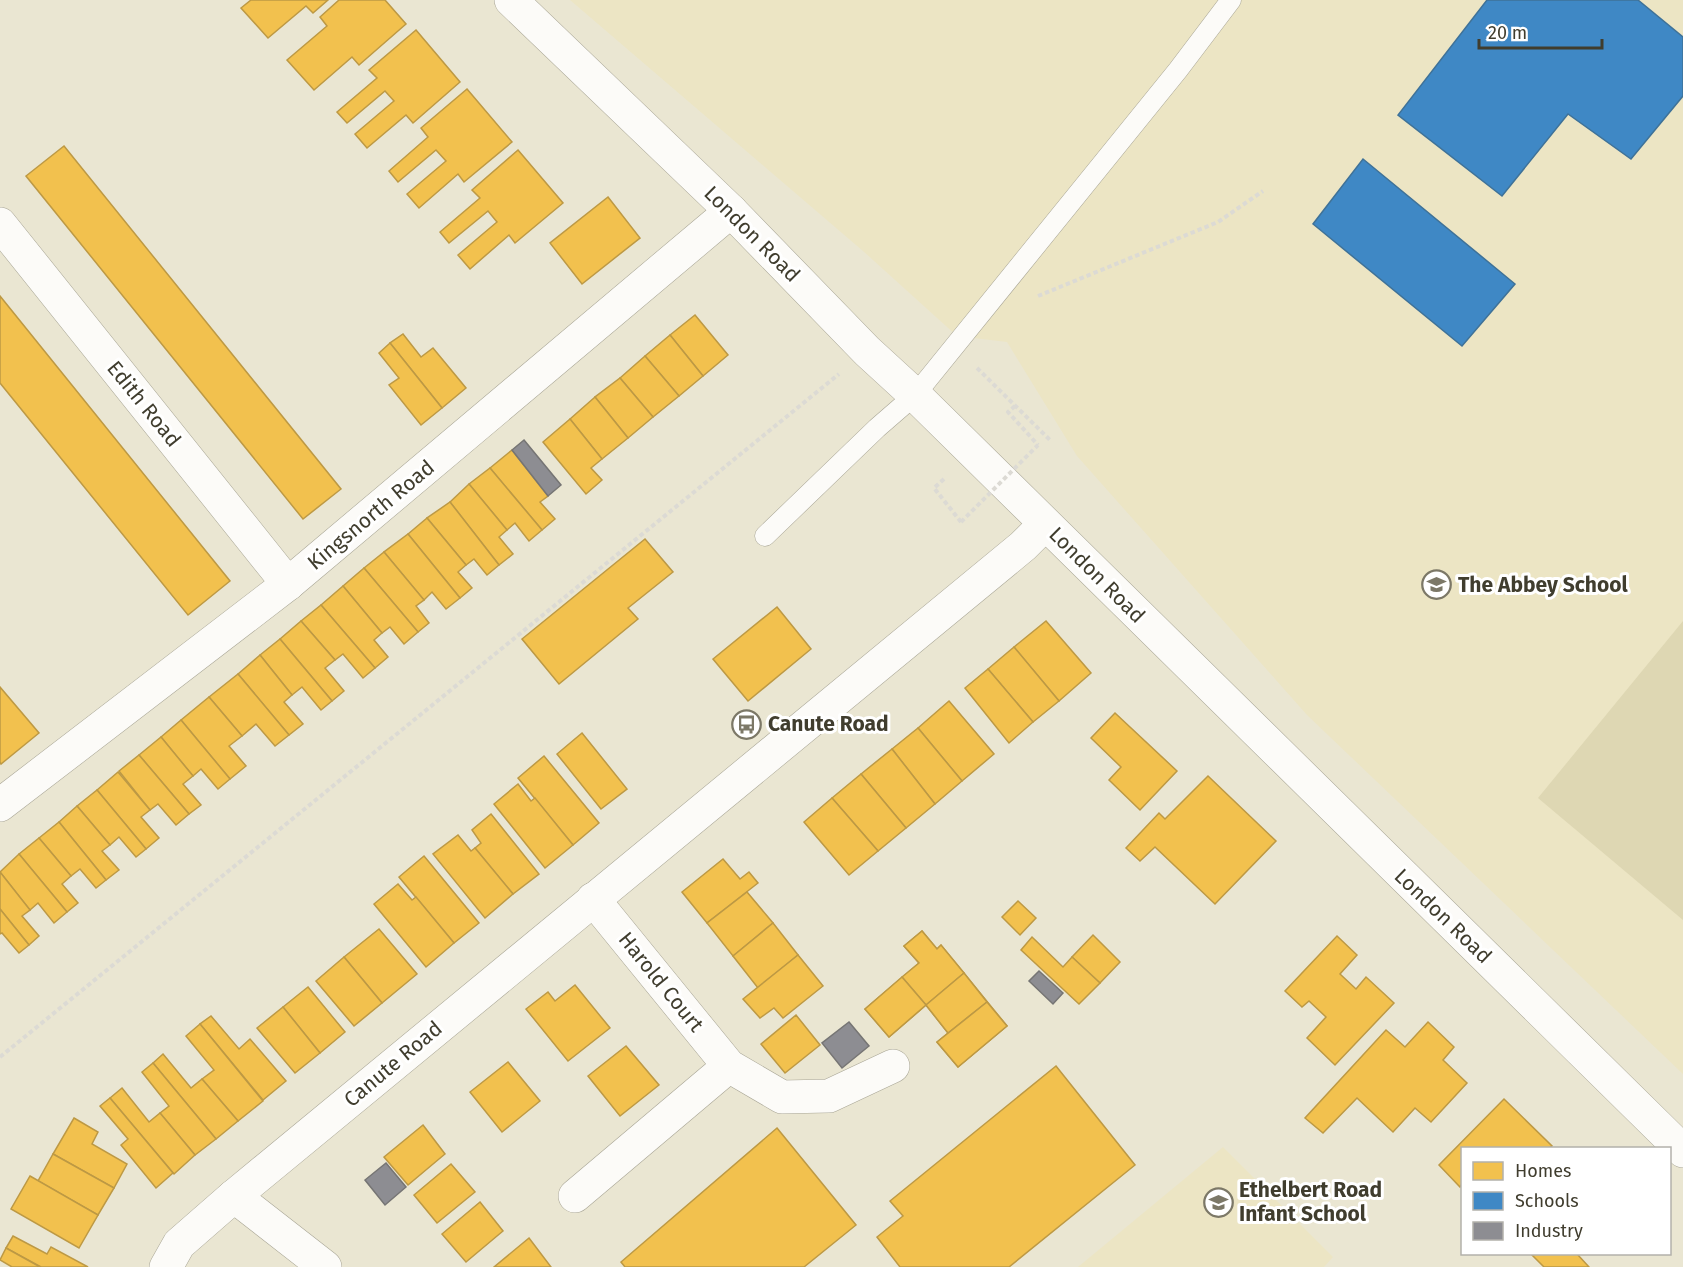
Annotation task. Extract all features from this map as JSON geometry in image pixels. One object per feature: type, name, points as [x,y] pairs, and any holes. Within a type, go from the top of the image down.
[{"type":"street","name":"London Road","points":[[511,0],[731,211],[867,351],[915,395],[1683,1151]]},
{"type":"street","name":"Kingsnorth Road","points":[[0,805],[288,584],[731,211]]},
{"type":"street","name":"Edith Road","points":[[0,224],[288,584]]},
{"type":"street","name":"Canute Road","points":[[166,1267],[179,1244],[234,1196],[1023,546],[1045,524]]},
{"type":"street","name":"Harold Court","points":[[593,899],[729,1065],[782,1097],[829,1096],[893,1066]]},
{"type":"street","points":[[576,1196],[729,1065]]},
{"type":"street","points":[[234,1196],[325,1267]]},
{"type":"lane","points":[[765,536],[877,428],[915,395],[1178,70],[1231,0]]},
{"type":"path","points":[[1028,300],[1057,286],[1218,222],[1263,191]]},
{"type":"path","points":[[0,1058],[867,351]]},
{"type":"path","points":[[970,360],[1051,441]]},
{"type":"path","points":[[944,478],[934,488],[961,522],[1038,445],[1008,412],[1015,406]]},
{"type":"shaded area","name":"The Abbey School","points":[[570,0],[1683,0],[1683,1074],[1307,715],[1077,456],[1007,342],[957,336],[863,251]]},
{"type":"shaded area","points":[[1683,621],[1683,920],[1538,798]]},
{"type":"shaded area","name":"Ethelbert Road Infant School","points":[[1223,1147],[1333,1257],[1324,1267],[1078,1267]]},
{"type":"building: Homes","points":[[251,0],[328,0],[313,13],[306,6],[268,38],[241,8]]},
{"type":"building: Homes","points":[[339,0],[385,0],[406,24],[359,65],[352,57],[314,90],[287,60],[327,26],[320,17]]},
{"type":"building: Homes","points":[[416,30],[460,82],[413,123],[406,115],[367,148],[355,134],[394,101],[385,91],[347,123],[337,112],[377,78],[369,70]]},
{"type":"building: Homes","points":[[467,89],[512,142],[464,182],[458,174],[419,208],[407,194],[446,161],[436,150],[398,182],[389,171],[428,137],[421,128]]},
{"type":"building: Homes","points":[[64,146],[341,489],[303,519],[26,176]]},
{"type":"building: Homes","points":[[518,150],[563,203],[515,243],[509,235],[470,269],[458,255],[497,222],[488,211],[449,243],[440,232],[480,198],[472,190]]},
{"type":"building: Homes","points":[[608,197],[640,238],[582,284],[550,243]]},
{"type":"building: Homes","points":[[0,296],[230,581],[188,615],[0,383]]},
{"type":"building: Homes","points":[[695,315],[728,355],[703,376],[670,335]]},
{"type":"building: Homes","points":[[403,334],[421,357],[433,348],[466,388],[442,408],[390,343]]},
{"type":"building: Homes","points":[[670,335],[703,376],[679,396],[645,356]]},
{"type":"building: Homes","points":[[390,343],[442,408],[421,425],[389,385],[399,378],[379,353]]},
{"type":"building: Homes","points":[[645,356],[679,396],[653,417],[620,378]]},
{"type":"building: Homes","points":[[620,378],[653,417],[628,438],[595,397]]},
{"type":"building: Homes","points":[[595,397],[628,438],[602,459],[570,419]]},
{"type":"building: Homes","points":[[570,419],[602,459],[591,468],[602,480],[586,494],[543,442]]},
{"type":"building: Homes","points":[[512,450],[548,496],[540,502],[555,519],[542,530],[490,468]]},
{"type":"building: Homes","points":[[490,468],[542,530],[529,541],[515,523],[507,530],[469,484]]},
{"type":"building: Homes","points":[[469,484],[507,530],[499,537],[513,554],[499,565],[450,502]]},
{"type":"building: Homes","points":[[450,502],[499,565],[487,575],[474,559],[466,565],[427,518]]},
{"type":"building: Homes","points":[[427,518],[466,565],[458,572],[472,588],[460,598],[408,534]]},
{"type":"building: Homes","points":[[408,534],[460,598],[446,609],[432,592],[424,600],[384,552]]},
{"type":"building: Homes","points":[[645,539],[673,572],[628,608],[638,619],[559,684],[522,639]]},
{"type":"building: Homes","points":[[384,552],[424,600],[416,606],[429,623],[418,632],[364,568]]},
{"type":"building: Homes","points":[[364,568],[418,632],[404,644],[390,627],[382,633],[343,586]]},
{"type":"building: Homes","points":[[343,586],[382,633],[374,640],[388,657],[375,668],[321,605]]},
{"type":"building: Homes","points":[[321,605],[375,668],[363,678],[343,654],[335,660],[301,621]]},
{"type":"building: Homes","points":[[777,607],[811,649],[748,701],[713,659]]},
{"type":"building: Homes","points":[[301,621],[335,660],[325,668],[344,691],[332,701],[280,639]]},
{"type":"building: Homes","points":[[1046,621],[1091,673],[1059,701],[1014,647]]},
{"type":"building: Homes","points":[[280,639],[332,701],[321,710],[302,687],[292,695],[260,655]]},
{"type":"building: Homes","points":[[1014,647],[1059,701],[1033,722],[988,669]]},
{"type":"building: Homes","points":[[260,655],[292,695],[284,702],[303,724],[289,735],[238,674]]},
{"type":"building: Homes","points":[[988,669],[1033,722],[1009,743],[965,688]]},
{"type":"building: Homes","points":[[238,674],[289,735],[275,746],[256,724],[242,736],[209,697]]},
{"type":"building: Homes","points":[[0,687],[39,733],[1,764],[0,762]]},
{"type":"building: Homes","points":[[209,697],[242,736],[229,746],[246,766],[230,779],[181,720]]},
{"type":"building: Homes","points":[[949,701],[994,754],[962,781],[918,728]]},
{"type":"building: Homes","points":[[1115,713],[1177,771],[1140,810],[1109,780],[1121,767],[1091,738]]},
{"type":"building: Homes","points":[[181,720],[230,779],[218,789],[201,769],[193,776],[161,737]]},
{"type":"building: Homes","points":[[918,728],[962,781],[935,804],[892,749]]},
{"type":"building: Homes","points":[[582,733],[627,789],[601,809],[557,754]]},
{"type":"building: Homes","points":[[161,737],[193,776],[183,784],[201,805],[189,814],[139,755]]},
{"type":"building: Homes","points":[[892,749],[935,804],[906,828],[861,774]]},
{"type":"building: Homes","points":[[139,755],[189,814],[176,825],[158,804],[150,810],[119,771]]},
{"type":"building: Homes","points":[[544,756],[599,823],[573,845],[518,778]]},
{"type":"building: Homes","points":[[118,772],[150,810],[141,817],[159,838],[146,849],[97,790]]},
{"type":"building: Homes","points":[[861,774],[906,828],[878,851],[832,798]]},
{"type":"building: Homes","points":[[1208,776],[1276,841],[1215,904],[1155,847],[1140,861],[1126,848],[1159,813],[1165,819]]},
{"type":"building: Homes","points":[[518,784],[531,801],[535,798],[573,845],[545,868],[494,804]]},
{"type":"building: Homes","points":[[97,790],[146,849],[136,857],[119,837],[110,845],[77,806]]},
{"type":"building: Homes","points":[[832,798],[878,851],[849,875],[804,822]]},
{"type":"building: Homes","points":[[77,806],[110,845],[102,851],[119,870],[106,880],[59,822]]},
{"type":"building: Homes","points":[[491,814],[539,874],[513,894],[475,848],[481,843],[472,830]]},
{"type":"building: Homes","points":[[59,822],[106,880],[96,888],[80,869],[71,876],[39,838]]},
{"type":"building: Homes","points":[[458,835],[471,851],[475,848],[513,894],[485,918],[433,854]]},
{"type":"building: Homes","points":[[39,838],[71,876],[62,884],[78,903],[67,912],[19,854]]},
{"type":"building: Homes","points":[[19,854],[67,912],[54,923],[38,903],[30,910],[0,872]]},
{"type":"building: Homes","points":[[424,856],[479,923],[454,943],[399,877]]},
{"type":"building: Homes","points":[[723,859],[740,879],[749,872],[758,883],[707,923],[682,892]]},
{"type":"building: Homes","points":[[0,872],[30,910],[22,916],[39,936],[29,945],[0,909]]},
{"type":"building: Homes","points":[[398,884],[412,900],[416,897],[454,943],[426,967],[374,904]]},
{"type":"building: Homes","points":[[747,892],[773,923],[733,956],[707,923]]},
{"type":"building: Homes","points":[[1018,901],[1036,918],[1020,935],[1002,917]]},
{"type":"building: Homes","points":[[0,909],[29,945],[19,953],[2,933],[0,934]]},
{"type":"building: Homes","points":[[773,923],[798,955],[758,988],[733,956]]},
{"type":"building: Homes","points":[[379,929],[417,974],[382,1003],[344,957]]},
{"type":"building: Homes","points":[[922,931],[937,949],[941,945],[1007,1026],[958,1067],[937,1042],[948,1033],[926,1005],[889,1037],[865,1009],[919,963],[904,946]]},
{"type":"building: Homes","points":[[922,931],[937,949],[941,945],[964,973],[926,1005],[902,977],[919,963],[904,946]]},
{"type":"building: Homes","points":[[1093,935],[1120,962],[1100,983],[1072,957]]},
{"type":"building: Homes","points":[[1337,936],[1357,955],[1340,974],[1356,989],[1366,977],[1394,1003],[1335,1065],[1307,1038],[1326,1017],[1309,1001],[1302,1007],[1285,991]]},
{"type":"building: Homes","points":[[1032,937],[1063,967],[1072,957],[1100,983],[1079,1004],[1021,950]]},
{"type":"building: Homes","points":[[798,955],[823,986],[783,1018],[774,1008],[760,1018],[743,999]]},
{"type":"building: Homes","points":[[344,957],[382,1003],[354,1026],[316,981]]},
{"type":"building: Homes","points":[[964,973],[987,1002],[948,1033],[926,1005]]},
{"type":"building: Homes","points":[[902,977],[926,1005],[889,1037],[865,1009]]},
{"type":"building: Homes","points":[[575,985],[610,1028],[568,1061],[526,1009],[548,992],[555,1001]]},
{"type":"building: Homes","points":[[308,987],[345,1032],[320,1053],[283,1007]]},
{"type":"building: Homes","points":[[987,1002],[1007,1026],[958,1067],[937,1042]]},
{"type":"building: Homes","points":[[283,1007],[320,1053],[295,1073],[257,1028]]},
{"type":"building: Homes","points":[[796,1015],[820,1045],[785,1073],[761,1044]]},
{"type":"building: Homes","points":[[211,1016],[239,1049],[250,1039],[286,1081],[263,1100],[200,1024]]},
{"type":"building: Homes","points":[[1428,1022],[1454,1047],[1443,1060],[1467,1083],[1431,1122],[1415,1108],[1393,1132],[1357,1098],[1323,1133],[1305,1118],[1386,1030],[1405,1047]]},
{"type":"building: Homes","points":[[200,1024],[263,1101],[238,1121],[202,1079],[214,1070],[186,1036]]},
{"type":"building: Homes","points":[[626,1046],[659,1085],[620,1116],[588,1076]]},
{"type":"building: Homes","points":[[163,1054],[191,1088],[202,1079],[238,1121],[216,1139],[153,1063]]},
{"type":"building: Homes","points":[[508,1062],[540,1101],[502,1132],[470,1092]]},
{"type":"building: Homes","points":[[153,1063],[216,1139],[195,1155],[160,1113],[169,1106],[142,1072]]},
{"type":"building: Homes","points":[[1056,1066],[1135,1165],[1009,1267],[900,1267],[877,1237],[903,1216],[890,1201]]},
{"type":"building: Homes","points":[[122,1088],[149,1122],[160,1113],[195,1155],[174,1174],[110,1098]]},
{"type":"building: Homes","points":[[110,1098],[173,1173],[156,1188],[121,1145],[128,1139],[100,1106]]},
{"type":"building: Homes","points":[[1504,1099],[1552,1146],[1461,1147],[1460,1187],[1439,1165]]},
{"type":"building: Homes","points":[[74,1118],[98,1132],[92,1144],[127,1164],[114,1188],[53,1154]]},
{"type":"building: Homes","points":[[423,1125],[445,1154],[408,1185],[384,1157]]},
{"type":"building: Homes","points":[[777,1128],[856,1225],[804,1267],[625,1267],[621,1262]]},
{"type":"building: Homes","points":[[53,1154],[114,1188],[98,1215],[38,1181]]},
{"type":"building: Homes","points":[[451,1164],[475,1192],[437,1223],[414,1195]]},
{"type":"building: Homes","points":[[30,1176],[98,1215],[79,1248],[11,1209]]},
{"type":"building: Homes","points":[[480,1202],[503,1231],[466,1262],[442,1234]]},
{"type":"building: Homes","points":[[13,1236],[47,1254],[51,1247],[88,1267],[41,1267],[6,1248]]},
{"type":"building: Homes","points":[[529,1238],[551,1267],[494,1267]]},
{"type":"building: Homes","points":[[6,1248],[40,1267],[12,1267],[0,1260]]},
{"type":"building: Homes","points":[[1532,1255],[1578,1255],[1589,1267],[1544,1267]]},
{"type":"building: Schools","points":[[1487,0],[1638,0],[1683,37],[1683,96],[1631,159],[1568,114],[1502,196],[1398,115]]},
{"type":"building: Schools","points":[[1363,159],[1515,284],[1462,346],[1313,224]]},
{"type":"building: Industry","points":[[524,440],[561,485],[548,496],[512,450]]},
{"type":"building: Industry","points":[[1039,971],[1063,993],[1053,1004],[1029,981]]},
{"type":"building: Industry","points":[[849,1022],[869,1046],[842,1068],[822,1043]]},
{"type":"building: Industry","points":[[386,1163],[406,1187],[385,1205],[365,1180]]},
{"type":"place","name":"The Abbey School","points":[[1437,585]]},
{"type":"place","name":"Canute Road","points":[[747,724]]},
{"type":"place","name":"Ethelbert Road Infant School","points":[[1218,1202]]}]
